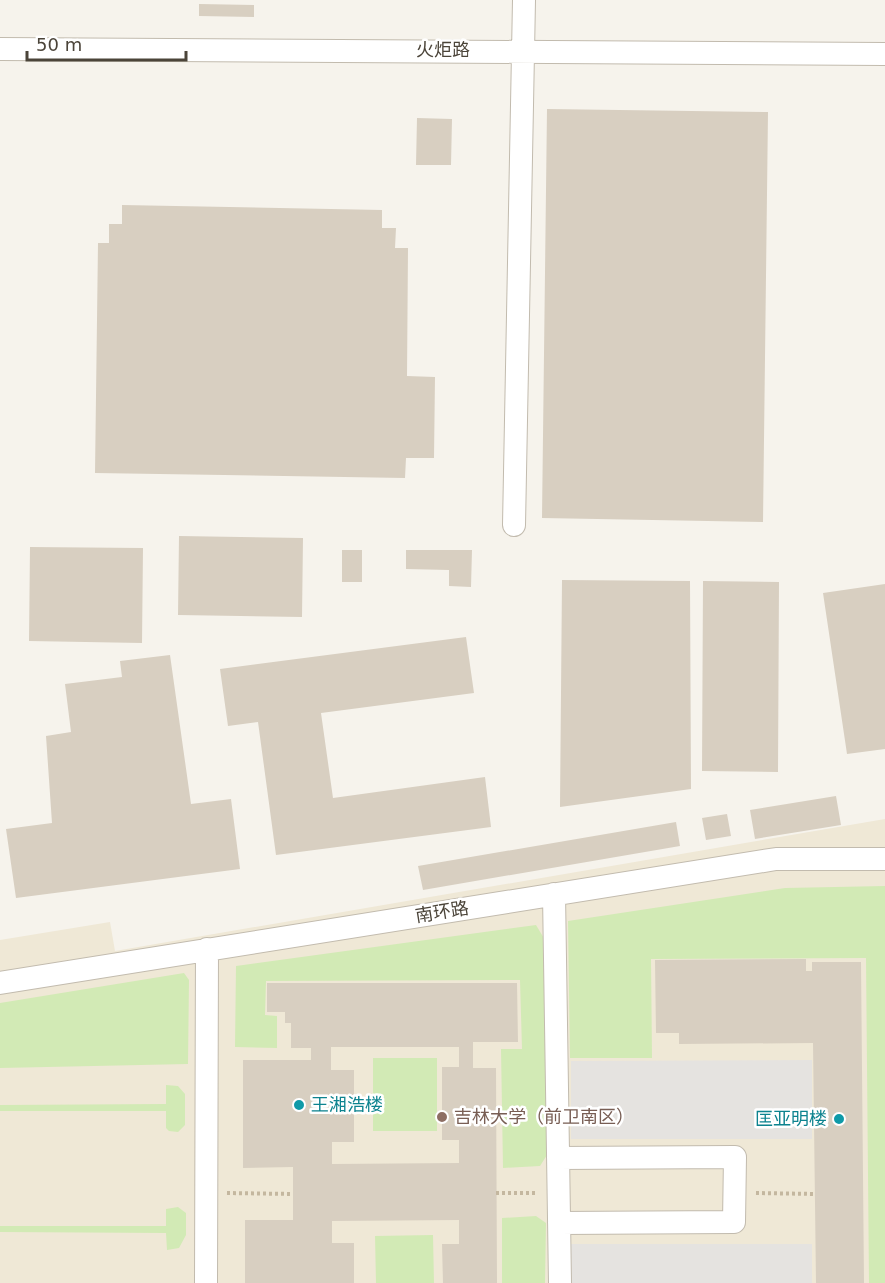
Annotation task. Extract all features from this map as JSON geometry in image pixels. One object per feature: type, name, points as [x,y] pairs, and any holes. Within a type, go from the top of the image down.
[{"type":"street","points":[[514,525],[524,0]]},
{"type":"street","name":"火炬路","points":[[0,49],[524,50],[885,54]]},
{"type":"street","name":"南环路","points":[[0,983],[776,859],[885,859]]},
{"type":"street","points":[[554,894],[560,1283]]},
{"type":"street","points":[[206,1283],[207,949]]},
{"type":"street","points":[[558,1158],[735,1157],[734,1222],[559,1223]]},
{"type":"path","points":[[206,1193],[293,1194]]},
{"type":"path","points":[[496,1193],[559,1193]]},
{"type":"path","points":[[734,1193],[815,1194]]},
{"type":"shaded area","name":"吉林大学（前卫南区）","points":[[885,819],[885,1283],[0,1283],[0,940],[110,922],[115,951]]},
{"type":"shaded area","points":[[812,1060],[812,1139],[571,1139],[571,1061]]},
{"type":"shaded area","points":[[571,1244],[812,1244],[812,1283],[571,1283]]},
{"type":"green space","points":[[885,886],[885,1283],[869,1283],[866,958],[651,959],[652,1058],[570,1058],[568,921],[785,888]]},
{"type":"green space","points":[[536,925],[545,940],[547,1155],[540,1166],[503,1168],[501,1049],[522,1049],[520,980],[266,981],[265,1015],[277,1016],[277,1048],[235,1047],[236,966]]},
{"type":"green space","points":[[184,973],[189,980],[188,1064],[0,1068],[0,1003]]},
{"type":"green space","points":[[373,1058],[437,1058],[437,1131],[373,1131]]},
{"type":"green space","points":[[166,1085],[178,1086],[185,1094],[185,1125],[178,1132],[169,1131],[166,1128],[166,1111],[0,1111],[0,1105],[166,1104]]},
{"type":"green space","points":[[178,1207],[186,1213],[186,1235],[179,1248],[167,1250],[166,1233],[0,1232],[0,1226],[166,1226],[166,1209]]},
{"type":"green space","points":[[536,1216],[546,1223],[545,1283],[502,1283],[502,1218]]},
{"type":"green space","points":[[433,1235],[434,1283],[376,1283],[375,1236]]},
{"type":"building","points":[[199,4],[254,5],[254,17],[199,16]]},
{"type":"building","points":[[547,109],[768,112],[763,522],[542,518]]},
{"type":"building","points":[[417,118],[452,119],[451,165],[416,165]]},
{"type":"building","points":[[122,205],[382,210],[382,228],[396,228],[395,248],[408,248],[407,376],[435,377],[434,458],[406,458],[405,478],[95,473],[98,243],[109,243],[109,224],[122,224]]},
{"type":"building","points":[[179,536],[303,538],[302,617],[178,615]]},
{"type":"building","points":[[30,547],[143,548],[142,643],[29,641]]},
{"type":"building","points":[[342,550],[362,550],[362,582],[342,582]]},
{"type":"building","points":[[406,550],[472,550],[471,587],[449,586],[449,570],[406,569]]},
{"type":"building","points":[[562,580],[690,581],[691,789],[560,807]]},
{"type":"building","points":[[703,581],[779,582],[778,772],[702,771]]},
{"type":"building","points":[[885,584],[885,749],[847,754],[823,593]]},
{"type":"building","points":[[466,637],[474,693],[321,713],[333,798],[485,777],[491,827],[276,855],[258,722],[228,726],[220,669]]},
{"type":"building","points":[[170,655],[191,804],[231,799],[240,869],[16,898],[6,829],[52,823],[46,736],[71,732],[65,684],[122,677],[120,661]]},
{"type":"building","points":[[836,796],[841,825],[755,839],[750,810]]},
{"type":"building","points":[[727,814],[731,836],[706,840],[702,818]]},
{"type":"building","points":[[676,822],[680,846],[423,890],[418,866]]},
{"type":"building","name":"匡亚明楼","points":[[806,959],[806,971],[812,971],[812,962],[861,962],[864,1283],[816,1283],[813,1043],[679,1044],[679,1033],[656,1033],[655,960]]},
{"type":"building","name":"王湘浩楼","points":[[267,983],[517,983],[518,1042],[473,1042],[473,1068],[496,1068],[497,1283],[443,1283],[442,1244],[459,1244],[459,1220],[332,1221],[332,1243],[354,1243],[354,1283],[245,1283],[245,1220],[293,1220],[293,1167],[243,1168],[243,1060],[311,1060],[311,1048],[291,1048],[291,1023],[285,1023],[285,1012],[267,1012]],"holes":[[[331,1047],[459,1047],[459,1067],[442,1067],[442,1140],[459,1140],[459,1163],[332,1164],[332,1142],[354,1142],[354,1070],[331,1070]]]},
{"type":"place","name":"王湘浩楼","points":[[299,1105]]},
{"type":"place","name":"吉林大学（前卫南区）","points":[[442,1117]]},
{"type":"place","name":"匡亚明楼","points":[[839,1119]]}]
